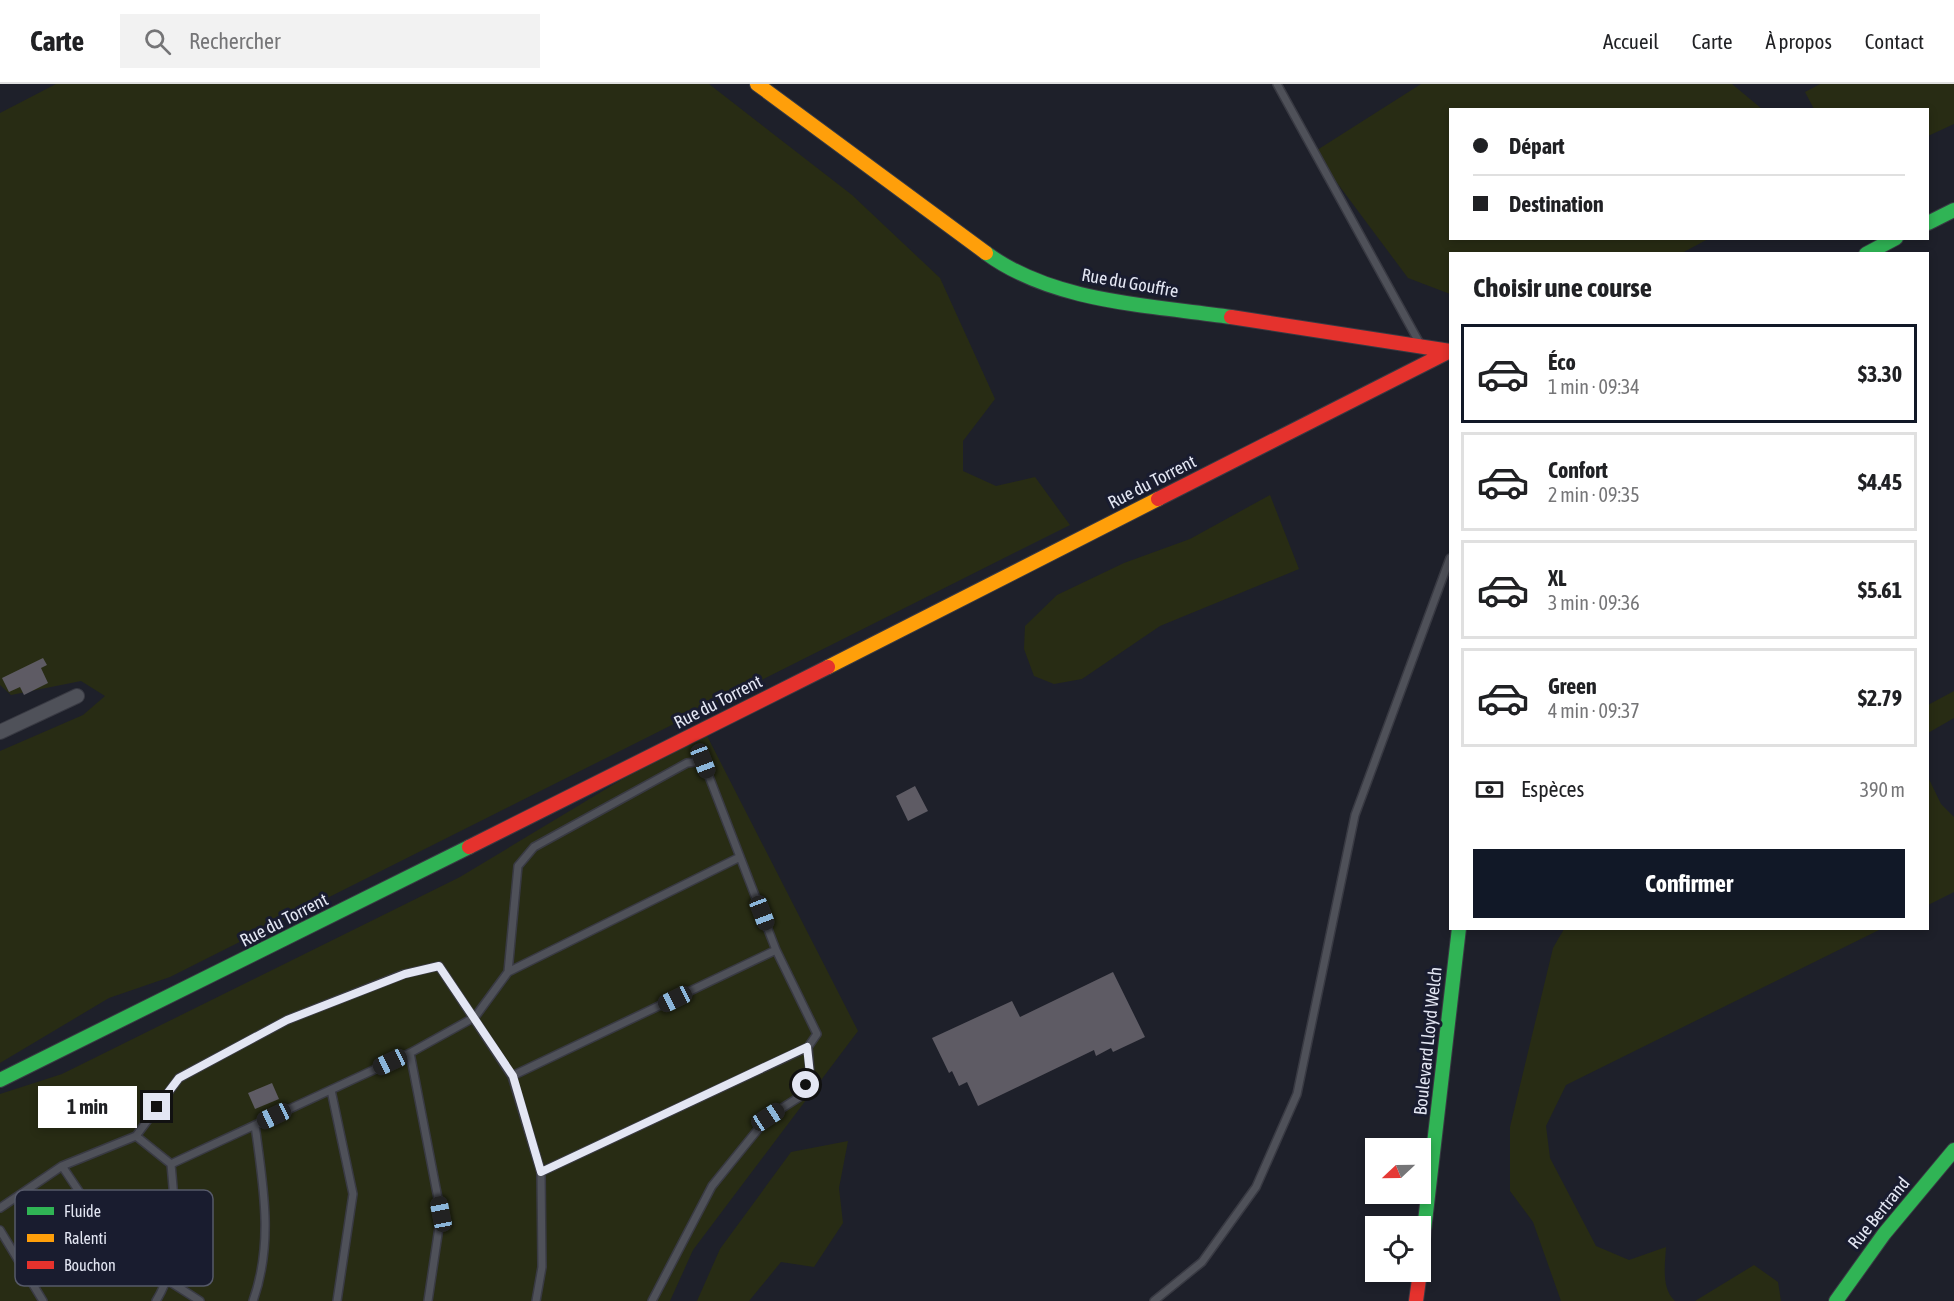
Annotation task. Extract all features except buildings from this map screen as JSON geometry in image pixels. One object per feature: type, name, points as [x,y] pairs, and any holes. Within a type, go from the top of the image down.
[{"type":"street","name":"Rue du Gouffre","points":[[757,84],[992,257],[1035,279],[1084,295],[1449,352]]},
{"type":"street","points":[[1929,222],[1954,210]]},
{"type":"street","points":[[1870,252],[1892,240]]},
{"type":"street","name":"Rue du Torrent","points":[[0,1080],[704,730],[1449,353]]},
{"type":"street","points":[[0,732],[77,696]]},
{"type":"street","name":"Boulevard Lloyd Welch","points":[[1426,1216],[1459,930]]},
{"type":"street","name":"Rue Bertrand","points":[[1836,1301],[1884,1234],[1954,1150]]},
{"type":"street","points":[[1416,1301],[1419,1282]]},
{"type":"lane","points":[[1277,84],[1421,347]]},
{"type":"lane","points":[[1154,1301],[1202,1262],[1256,1187],[1297,1095],[1354,815],[1449,561]]},
{"type":"lane","points":[[508,972],[518,866],[534,847],[687,763],[703,761],[776,950],[817,1034],[807,1047],[541,1172]]},
{"type":"lane","points":[[171,1164],[410,1053],[475,1017],[508,972],[740,857]]},
{"type":"lane","points":[[513,1076],[776,950]]},
{"type":"lane","points":[[27,1190],[62,1166],[136,1136],[179,1078],[287,1020],[405,974],[439,966],[513,1076],[541,1172],[542,1267],[536,1301]]},
{"type":"lane","points":[[652,1301],[712,1186],[768,1117],[801,1096],[810,1074],[807,1047]]},
{"type":"lane","points":[[410,1053],[441,1214],[428,1301]]},
{"type":"lane","points":[[331,1090],[352,1194],[338,1301]]},
{"type":"lane","points":[[253,1301],[263,1272],[266,1211],[255,1125]]},
{"type":"lane","points":[[136,1136],[171,1164],[173,1190]]},
{"type":"lane","points":[[62,1166],[78,1190]]},
{"type":"lane","points":[[0,1208],[15,1198]]},
{"type":"lane","points":[[0,1230],[15,1255]]},
{"type":"lane","points":[[34,1286],[43,1301]]},
{"type":"lane","points":[[156,1301],[165,1286]]},
{"type":"lane","points":[[175,1286],[200,1301]]},
{"type":"green space","points":[[56,84],[709,84],[852,195],[940,278],[995,399],[963,441],[963,471],[996,486],[1035,477],[1070,525],[170,977],[109,998],[0,1063],[0,751],[83,715],[105,696],[81,681],[11,695],[0,685],[0,113]]},
{"type":"green space","points":[[1421,84],[1732,84],[1761,108],[1449,108],[1449,240],[1706,240],[1684,252],[1449,252],[1449,294],[1408,278],[1314,152]]},
{"type":"green space","points":[[1820,84],[1954,84],[1954,124],[1929,136],[1929,108],[1813,108],[1805,92]]},
{"type":"green space","points":[[1270,495],[1299,569],[1160,626],[1082,679],[1054,684],[1034,676],[1024,649],[1025,626],[1057,595],[1124,563],[1190,539]]},
{"type":"green space","points":[[1954,691],[1954,718],[1929,732],[1929,704]]},
{"type":"green space","points":[[704,730],[858,1031],[693,1250],[670,1301],[0,1301],[0,1094],[62,1074],[460,877]]},
{"type":"green space","points":[[1929,779],[1941,804],[1954,817],[1954,892],[1929,904]]},
{"type":"green space","points":[[1563,930],[1879,930],[1566,1085],[1546,1126],[1550,1158],[1596,1246],[1629,1260],[1666,1247],[1666,1283],[1675,1301],[1561,1301],[1533,1222],[1510,1191],[1510,1127],[1553,948]]},
{"type":"green space","points":[[848,1141],[839,1188],[843,1223],[814,1267],[781,1262],[749,1301],[697,1301],[720,1249],[791,1152]]},
{"type":"green space","points":[[1754,1265],[1778,1282],[1781,1301],[1695,1301]]},
{"type":"traffic: fast","points":[[1929,222],[1954,210]]},
{"type":"traffic: fast","points":[[1870,252],[1892,240]]},
{"type":"traffic: fast","points":[[986,253],[1013,270],[1072,292],[1136,305],[1231,317]]},
{"type":"traffic: fast","points":[[0,1080],[469,847]]},
{"type":"traffic: fast","points":[[1426,1216],[1459,930]]},
{"type":"traffic: fast","points":[[1836,1301],[1884,1234],[1954,1150]]},
{"type":"traffic: slow","points":[[757,84],[986,253]]},
{"type":"traffic: slow","points":[[828,667],[1158,499]]},
{"type":"traffic: jam","points":[[1231,317],[1449,351]]},
{"type":"traffic: jam","points":[[1158,499],[1449,352]]},
{"type":"traffic: jam","points":[[469,847],[828,667]]},
{"type":"traffic: jam","points":[[1416,1301],[1419,1282]]},
{"type":"route","points":[[157,1107],[179,1078],[287,1020],[405,974],[439,966],[513,1076],[541,1172],[807,1047],[810,1074],[806,1085]]}]
